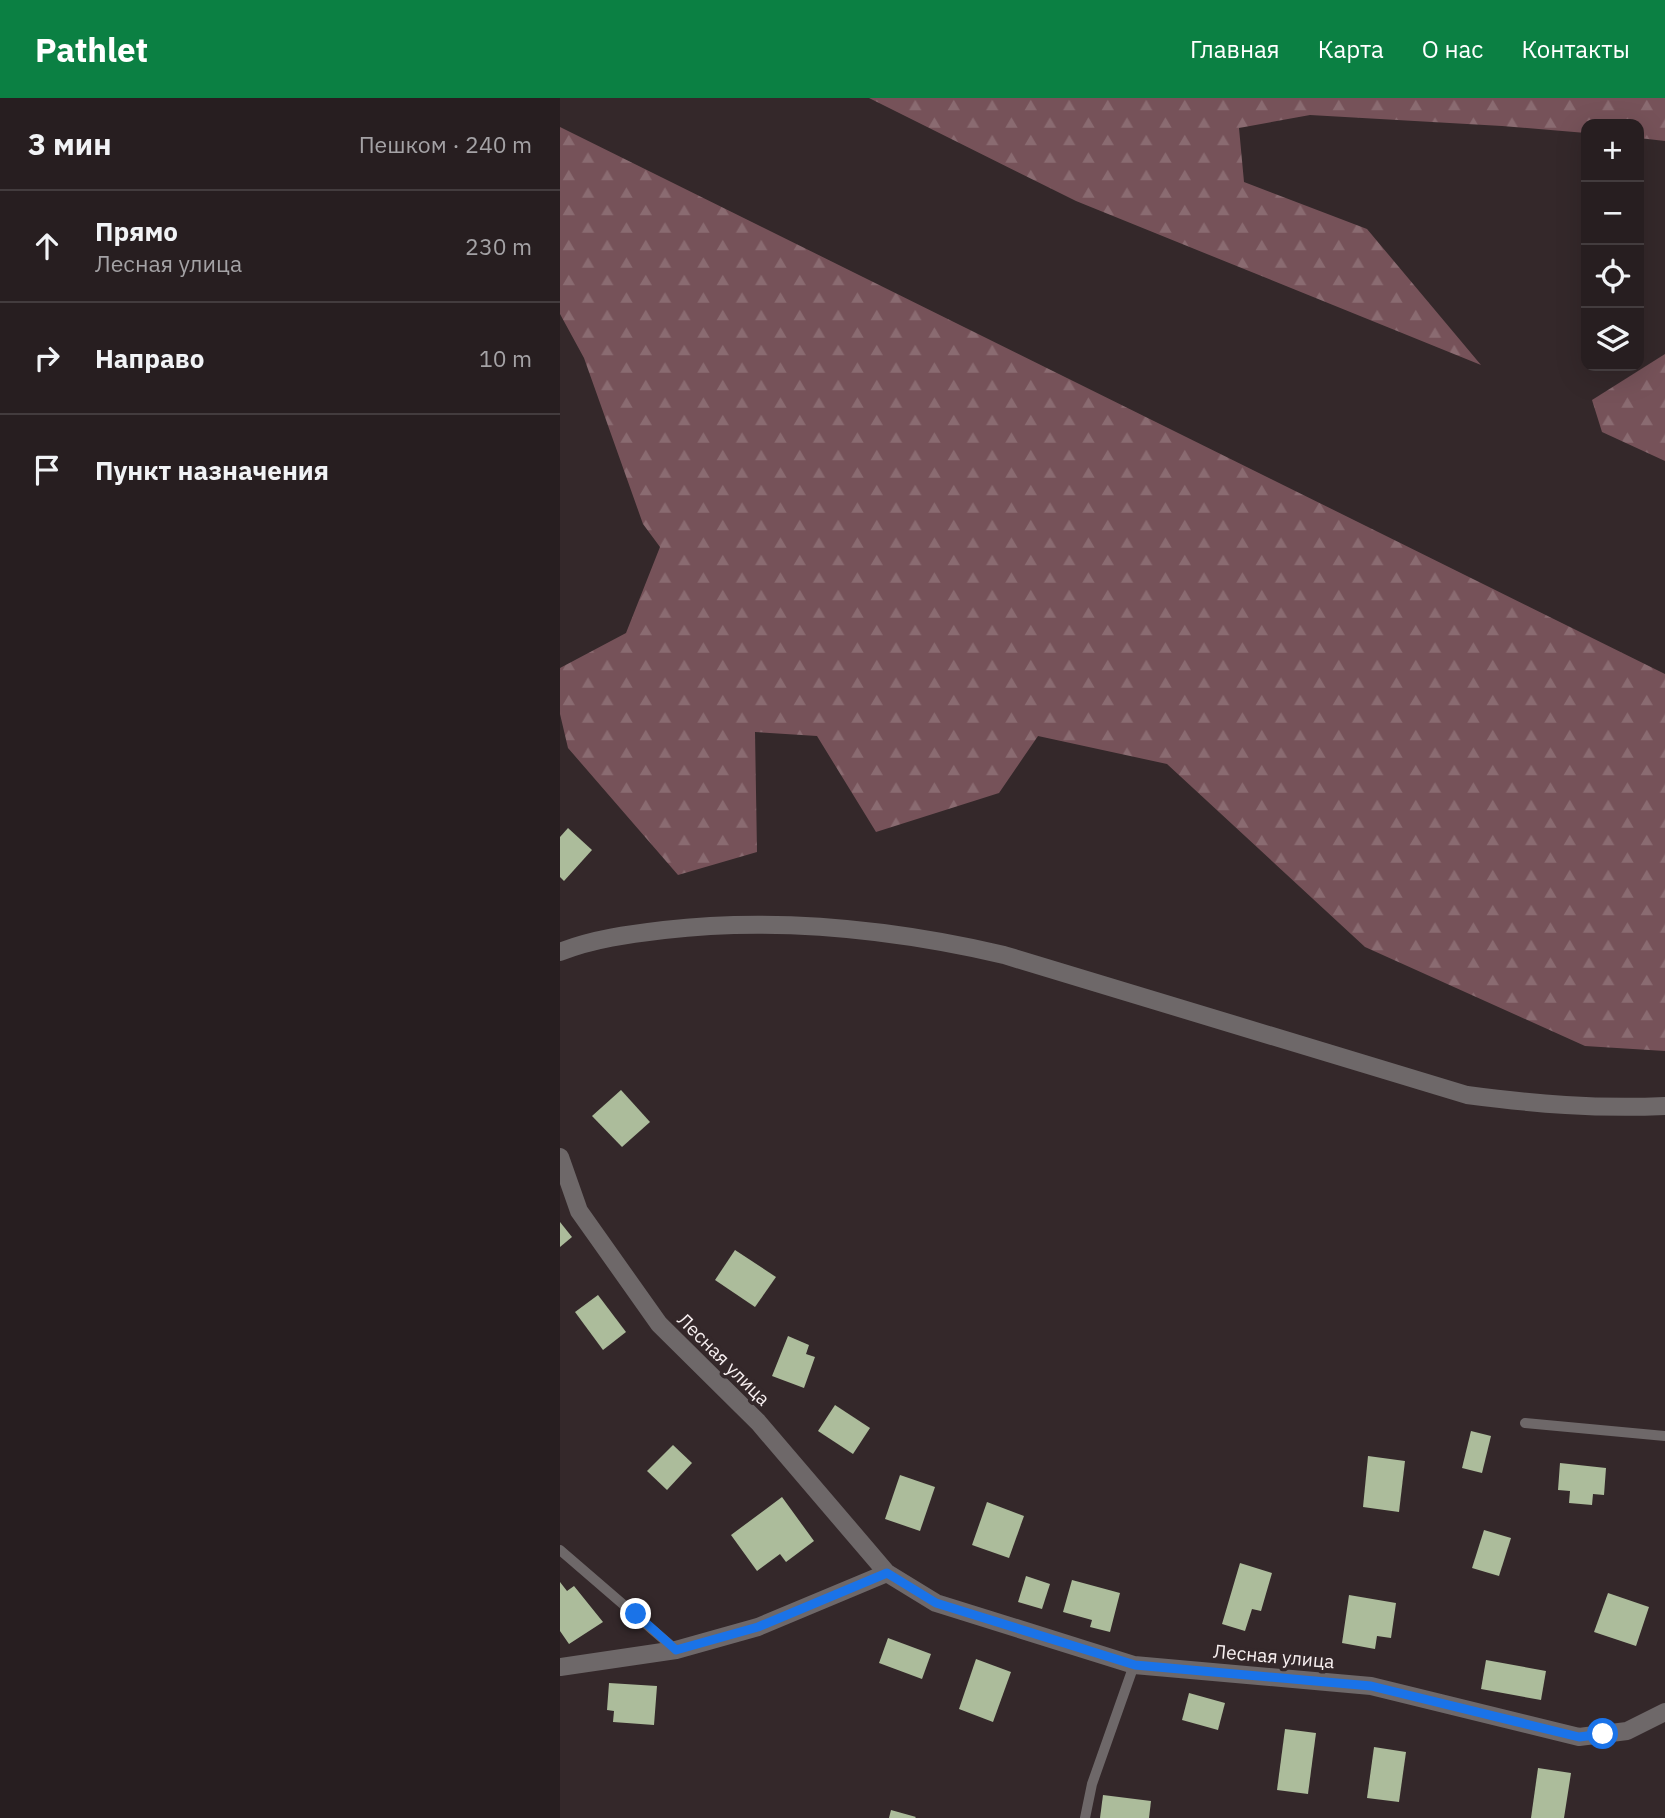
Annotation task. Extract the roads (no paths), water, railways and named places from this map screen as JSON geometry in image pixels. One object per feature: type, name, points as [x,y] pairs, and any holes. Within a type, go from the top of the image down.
[{"type":"street","points":[[560,952],[577,945],[604,940],[707,926],[782,924],[942,941],[1003,955],[1468,1095],[1539,1104],[1609,1108],[1665,1105]]},
{"type":"street","name":"Лесная улица","points":[[560,1157],[579,1212],[659,1324],[758,1422],[887,1573],[936,1603],[1135,1665],[1371,1686],[1579,1737],[1627,1731],[1665,1712]]},
{"type":"street","points":[[560,1667],[676,1650],[758,1627],[887,1573]]},
{"type":"lane","points":[[1525,1423],[1665,1436]]},
{"type":"lane","points":[[560,1550],[676,1650]]},
{"type":"lane","points":[[1085,1818],[1092,1784],[1135,1665]]}]
